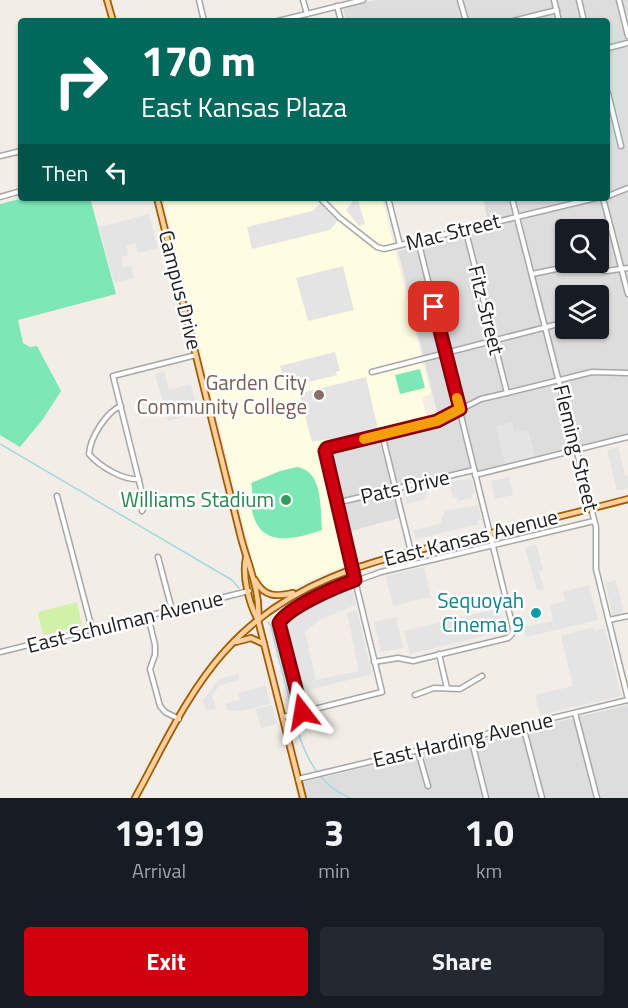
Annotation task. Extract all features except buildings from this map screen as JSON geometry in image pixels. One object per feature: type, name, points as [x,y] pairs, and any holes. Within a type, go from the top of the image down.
[{"type":"main road","points":[[108,0],[112,18]]},
{"type":"main road","name":"Campus Drive","points":[[158,201],[246,558],[252,574],[259,609],[258,620]]},
{"type":"main road","name":"East Kansas Avenue","points":[[135,798],[201,681],[232,644],[258,620],[299,592],[352,568],[628,500]]},
{"type":"main road","name":"Campus Drive","points":[[246,558],[244,566],[253,610],[258,620],[285,716],[303,798]]},
{"type":"main road","points":[[252,574],[261,590],[267,594],[278,597],[299,592]]},
{"type":"main road","points":[[232,644],[251,638],[264,644]]},
{"type":"street","points":[[199,0],[203,18]]},
{"type":"street","points":[[303,0],[307,14]]},
{"type":"street","points":[[290,18],[363,0]]},
{"type":"street","points":[[460,0],[465,18]]},
{"type":"street","points":[[555,0],[559,18]]},
{"type":"street","points":[[579,0],[583,18]]},
{"type":"street","points":[[619,0],[628,36]]},
{"type":"street","points":[[337,6],[340,18]]},
{"type":"street","points":[[525,18],[557,10]]},
{"type":"street","points":[[610,48],[628,43]]},
{"type":"street","points":[[610,101],[621,146]]},
{"type":"street","points":[[0,156],[18,152]]},
{"type":"street","points":[[610,195],[628,188]]},
{"type":"street","points":[[0,196],[18,192]]},
{"type":"street","name":"Mac Street","points":[[323,201],[377,247],[384,249],[584,201]]},
{"type":"street","points":[[388,201],[400,245]]},
{"type":"street","name":"Fleming Street","points":[[513,201],[594,520],[596,569],[628,699]]},
{"type":"street","points":[[604,201],[628,294]]},
{"type":"street","name":"Fitz Street","points":[[465,228],[507,393]]},
{"type":"street","points":[[374,662],[398,658],[413,661],[508,638],[513,628],[418,240]]},
{"type":"street","points":[[531,274],[576,265],[607,271],[628,268]]},
{"type":"street","points":[[372,372],[555,325]]},
{"type":"street","points":[[142,511],[145,506],[113,376],[196,355]]},
{"type":"street","points":[[285,716],[382,692],[325,456],[327,448],[437,421],[481,399],[592,372],[628,373]]},
{"type":"street","points":[[121,406],[113,409],[90,441],[89,454],[94,460],[130,480],[139,479]]},
{"type":"street","points":[[382,434],[411,552]]},
{"type":"street","name":"Pats Drive","points":[[336,503],[628,437]]},
{"type":"street","points":[[57,496],[92,629]]},
{"type":"street","points":[[302,712],[279,623],[286,616],[314,598],[355,580],[594,520]]},
{"type":"street","points":[[158,556],[172,610]]},
{"type":"street","name":"East Schulman Avenue","points":[[0,652],[249,591]]},
{"type":"street","points":[[148,616],[155,645],[155,655],[150,669],[160,706],[165,712],[178,719]]},
{"type":"street","points":[[609,620],[628,616]]},
{"type":"street","points":[[439,654],[447,688]]},
{"type":"street","points":[[415,694],[434,688],[460,689],[482,676]]},
{"type":"street","name":"East Harding Avenue","points":[[298,779],[628,699]]},
{"type":"street","points":[[575,713],[597,798]]},
{"type":"street","points":[[523,726],[542,798]]},
{"type":"street","points":[[471,738],[486,798]]},
{"type":"street","points":[[418,751],[428,786]]},
{"type":"shaded area","points":[[375,0],[628,0],[628,437],[401,490],[402,517],[348,532],[329,452],[440,424],[398,251],[489,229],[484,201],[610,201],[610,18],[345,18],[343,8]]},
{"type":"shaded area","name":"Garden City Community College","points":[[164,201],[383,201],[431,394],[422,397],[427,419],[322,446],[321,452],[347,565],[281,594],[268,590],[257,578]]},
{"type":"shaded area","points":[[323,201],[340,218],[330,230],[252,249],[247,227],[312,211]]},
{"type":"shaded area","points":[[353,201],[358,201],[365,224],[359,226],[346,210]]},
{"type":"shaded area","points":[[149,214],[158,248],[138,253],[135,243],[126,246],[128,255],[121,257],[123,267],[131,266],[134,278],[114,283],[99,227]]},
{"type":"shaded area","points":[[343,266],[354,310],[308,321],[296,278]]},
{"type":"shaded area","points":[[335,352],[340,371],[336,372],[337,375],[286,388],[280,366]]},
{"type":"shaded area","points":[[164,371],[169,390],[191,384],[198,413],[168,421],[155,374]]},
{"type":"shaded area","points":[[366,377],[378,429],[329,441],[328,439],[312,442],[300,396],[302,393]]},
{"type":"shaded area","points":[[512,422],[514,432],[528,430],[535,457],[505,464],[496,426]]},
{"type":"shaded area","points":[[618,447],[625,475],[628,476],[628,488],[617,491],[607,450]]},
{"type":"shaded area","points":[[509,477],[513,495],[495,499],[491,481]]},
{"type":"shaded area","points":[[471,478],[475,493],[471,494],[472,498],[458,501],[457,497],[453,497],[449,482]]},
{"type":"shaded area","points":[[426,488],[427,494],[424,496],[426,499],[406,504],[403,493]]},
{"type":"shaded area","points":[[478,505],[481,520],[478,521],[479,524],[416,539],[413,530],[440,524],[445,511]]},
{"type":"shaded area","points":[[536,544],[543,570],[539,571],[544,589],[537,590],[525,548]]},
{"type":"shaded area","points":[[424,567],[431,597],[393,606],[386,576]]},
{"type":"shaded area","points":[[616,580],[624,614],[613,617],[605,583]]},
{"type":"shaded area","points":[[351,585],[356,605],[321,619],[305,632],[316,680],[359,671],[347,613],[357,610],[372,674],[301,692],[284,623]]},
{"type":"shaded area","points":[[589,585],[598,620],[526,637],[523,627],[553,621],[550,605],[565,601],[563,592]]},
{"type":"shaded area","points":[[500,608],[504,631],[410,654],[404,631]]},
{"type":"shaded area","points":[[396,617],[403,648],[381,652],[374,622]]},
{"type":"shaded area","points":[[594,627],[595,631],[605,628],[621,696],[540,715],[535,695],[573,686],[561,636]]},
{"type":"shaded area","points":[[238,674],[239,680],[220,685],[212,695],[216,709],[206,711],[203,700],[219,679]]},
{"type":"shaded area","points":[[266,686],[270,704],[241,711],[227,710],[225,703],[240,700],[238,693]]},
{"type":"shaded area","points":[[272,705],[277,724],[261,728],[256,709]]},
{"type":"shaded area","points":[[628,705],[628,798],[298,798],[295,784]]},
{"type":"green space","points":[[18,200],[91,201],[116,294],[18,320],[23,343],[30,347],[37,346],[61,391],[43,419],[20,447],[0,435],[0,204]]},
{"type":"green space","points":[[420,369],[425,388],[400,394],[395,375]]},
{"type":"green space","name":"Williams Stadium","points":[[297,467],[306,470],[316,483],[319,492],[322,530],[290,538],[271,536],[256,523],[252,511],[251,483],[280,471]]},
{"type":"green space","points":[[77,602],[82,626],[43,635],[38,612]]},
{"type":"waterway","points":[[0,444],[232,580],[239,588]]},
{"type":"waterway","points":[[268,622],[271,626],[296,725],[307,754],[314,768],[324,780],[335,790],[350,798]]},
{"type":"slow traffic","points":[[364,439],[437,421],[460,409],[457,398]]},
{"type":"place","name":"Garden City Community College","points":[[319,395]]},
{"type":"place","name":"Williams Stadium","points":[[286,500]]},
{"type":"place","name":"Sequoyah Cinema 9","points":[[536,613]]},
{"type":"route","points":[[302,712],[279,623],[291,612],[314,598],[355,580],[325,451],[327,448],[437,421],[460,409],[434,307]]}]
